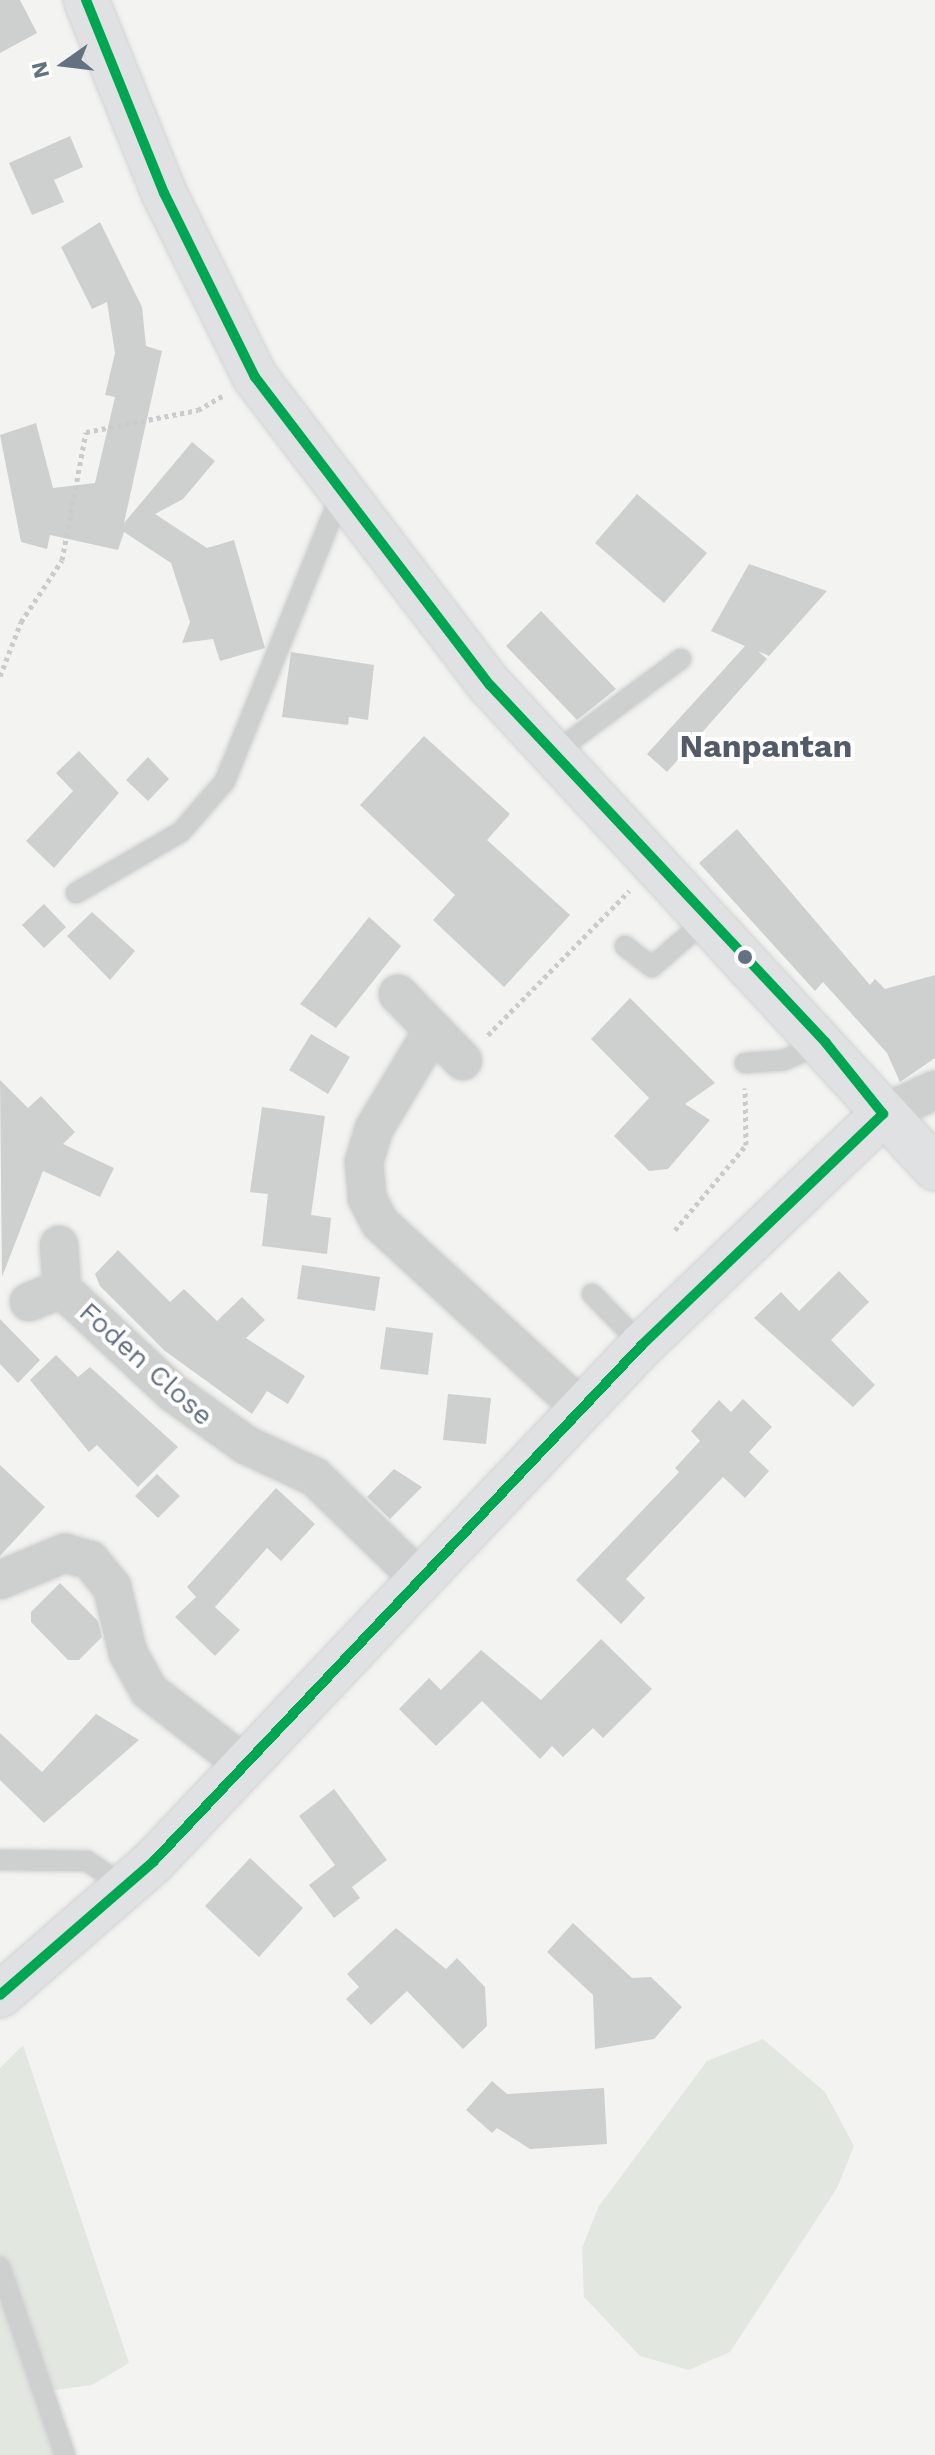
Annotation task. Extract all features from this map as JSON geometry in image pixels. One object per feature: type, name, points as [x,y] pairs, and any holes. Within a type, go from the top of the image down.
[{"type":"street","points":[[86,0],[164,193],[255,377],[490,685],[826,1043],[883,1114],[935,1168]]},
{"type":"street","points":[[398,994],[463,1061]]},
{"type":"street","points":[[433,1030],[374,1129],[364,1162],[367,1198],[380,1223],[581,1408]]},
{"type":"street","points":[[0,1995],[126,1887],[642,1345],[883,1114],[935,1090]]},
{"type":"street","name":"Foden Close","points":[[59,1245],[46,1296],[207,1422],[315,1477],[420,1579]]},
{"type":"street","points":[[0,1580],[65,1553],[90,1560],[112,1587],[128,1653],[149,1691],[244,1764]]},
{"type":"lane","points":[[76,893],[181,832],[225,781],[342,491]]},
{"type":"lane","points":[[554,753],[681,659]]},
{"type":"lane","points":[[625,946],[652,967],[707,919]]},
{"type":"lane","points":[[745,1063],[784,1060],[826,1043]]},
{"type":"lane","points":[[592,1294],[642,1345]]},
{"type":"lane","points":[[0,1860],[87,1861],[126,1887]]},
{"type":"lane","points":[[0,2267],[65,2455]]},
{"type":"path","points":[[0,676],[21,622],[62,560],[86,432],[198,410],[255,377]]},
{"type":"path","points":[[463,1061],[655,864]]},
{"type":"path","points":[[675,1230],[746,1145],[745,1063]]},
{"type":"shaded area","points":[[763,2039],[825,2092],[854,2146],[837,2188],[730,2352],[689,2370],[640,2356],[584,2297],[582,2248],[599,2206],[707,2061]]},
{"type":"shaded area","points":[[23,2045],[129,2363],[92,2385],[34,2393],[57,2455],[0,2455],[0,2068]]},
{"type":"building","points":[[0,0],[20,0],[37,33],[0,53]]},
{"type":"building","points":[[70,136],[83,167],[54,180],[64,202],[32,215],[9,163]]},
{"type":"building","points":[[100,222],[142,307],[146,346],[162,351],[124,523],[192,442],[215,461],[183,499],[155,514],[207,548],[234,540],[265,648],[220,661],[213,639],[182,643],[190,622],[171,563],[124,532],[118,550],[50,535],[47,549],[21,542],[0,435],[36,423],[53,488],[95,483],[115,397],[105,395],[115,353],[107,302],[92,309],[61,247]]},
{"type":"building","points":[[637,494],[707,553],[664,603],[595,543]]},
{"type":"building","points":[[749,564],[827,591],[769,656],[758,651],[767,659],[667,772],[647,754],[745,646],[711,631]]},
{"type":"building","points":[[541,611],[616,689],[577,720],[506,646]]},
{"type":"building","points":[[291,652],[374,665],[368,720],[349,717],[348,725],[282,717]]},
{"type":"building","points":[[424,736],[510,814],[487,840],[570,915],[504,987],[433,920],[455,895],[360,805]]},
{"type":"building","points":[[79,751],[119,793],[54,868],[26,841],[73,791],[56,773]]},
{"type":"building","points":[[148,757],[169,779],[148,801],[126,780]]},
{"type":"building","points":[[737,829],[870,985],[875,979],[885,989],[935,975],[935,1058],[900,1082],[887,1053],[823,982],[815,991],[699,863]]},
{"type":"building","points":[[44,904],[66,927],[44,948],[22,925]]},
{"type":"building","points":[[92,912],[135,951],[110,980],[67,936]]},
{"type":"building","points":[[369,917],[401,946],[336,1028],[300,1004]]},
{"type":"building","points":[[630,998],[715,1083],[685,1104],[710,1120],[668,1169],[649,1171],[614,1136],[649,1098],[591,1039]]},
{"type":"building","points":[[311,1034],[350,1057],[328,1094],[289,1070]]},
{"type":"building","points":[[0,1080],[28,1108],[41,1096],[75,1132],[63,1144],[114,1168],[100,1197],[43,1171],[2,1277]]},
{"type":"building","points":[[262,1107],[325,1116],[311,1215],[331,1218],[327,1254],[262,1246],[268,1194],[250,1192]]},
{"type":"building","points":[[118,1250],[170,1302],[184,1289],[217,1321],[242,1297],[265,1320],[246,1338],[305,1376],[288,1404],[267,1391],[252,1414],[165,1351],[100,1286],[95,1274]]},
{"type":"building","points":[[302,1265],[380,1277],[375,1311],[297,1299]]},
{"type":"building","points":[[839,1271],[869,1302],[831,1340],[875,1385],[853,1407],[754,1318],[781,1292],[799,1311]]},
{"type":"building","points":[[0,1319],[40,1360],[18,1383],[0,1364]]},
{"type":"building","points":[[386,1327],[433,1333],[428,1375],[380,1369]]},
{"type":"building","points":[[56,1355],[78,1377],[90,1367],[178,1447],[138,1487],[97,1445],[89,1452],[30,1380]]},
{"type":"building","points":[[448,1394],[491,1398],[486,1444],[443,1440]]},
{"type":"building","points":[[743,1399],[772,1427],[749,1452],[769,1471],[745,1498],[723,1477],[626,1579],[645,1598],[621,1624],[576,1580],[679,1472],[675,1468],[700,1441],[691,1431],[719,1400],[731,1412]]},
{"type":"building","points":[[0,1465],[45,1507],[0,1556]]},
{"type":"building","points":[[394,1469],[422,1487],[390,1519],[367,1497]]},
{"type":"building","points":[[157,1474],[180,1496],[158,1518],[135,1496]]},
{"type":"building","points":[[276,1488],[315,1524],[281,1561],[267,1548],[215,1607],[240,1630],[215,1656],[175,1617],[196,1597],[187,1587]]},
{"type":"building","points":[[60,1583],[98,1621],[102,1637],[79,1660],[68,1660],[31,1622],[31,1612]]},
{"type":"building","points":[[601,1639],[652,1689],[603,1738],[593,1728],[563,1757],[552,1746],[540,1759],[482,1701],[436,1746],[399,1709],[429,1678],[441,1690],[481,1650],[541,1700]]},
{"type":"building","points":[[96,1714],[139,1740],[44,1823],[0,1780],[0,1733],[42,1772]]},
{"type":"building","points":[[334,1789],[387,1860],[352,1887],[360,1898],[334,1918],[309,1885],[335,1865],[299,1816]]},
{"type":"building","points":[[250,1858],[303,1908],[259,1957],[205,1906]]},
{"type":"building","points":[[573,1923],[632,1978],[651,1977],[682,2007],[654,2039],[595,2049],[593,1995],[547,1952]]},
{"type":"building","points":[[396,1928],[446,1969],[457,1958],[485,1987],[487,2026],[463,2049],[407,1991],[371,2025],[346,1999],[359,1987],[347,1974]]},
{"type":"building","points":[[492,2081],[507,2094],[604,2088],[607,2144],[530,2149],[497,2128],[492,2133],[466,2110]]},
{"type":"transit line","points":[[86,0],[164,193],[255,377],[490,685],[826,1043],[883,1114]]},
{"type":"transit line","points":[[0,1995],[154,1861],[642,1345],[883,1114]]},
{"type":"district","name":"Nanpantan","points":[[766,746]]}]
